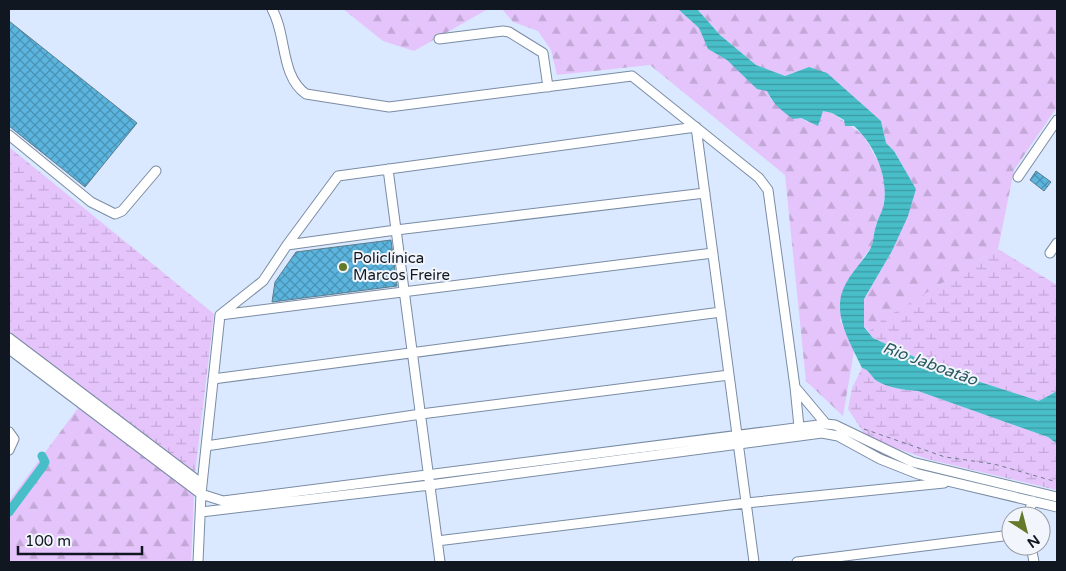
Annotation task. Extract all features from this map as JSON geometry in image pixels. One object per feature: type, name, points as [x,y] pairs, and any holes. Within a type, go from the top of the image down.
[{"type":"street","points":[[272,9],[290,72],[297,87],[306,94],[389,107],[632,76],[759,178],[768,190],[799,427]]},
{"type":"street","points":[[439,39],[503,31],[509,32],[543,53],[548,87]]},
{"type":"street","points":[[1018,177],[1057,120]]},
{"type":"street","points":[[198,562],[201,494],[220,315],[263,282],[338,176],[696,127]]},
{"type":"street","points":[[696,127],[754,562]]},
{"type":"street","points":[[9,135],[91,202],[115,214],[122,211],[156,171]]},
{"type":"street","points":[[388,169],[440,562]]},
{"type":"street","points":[[287,246],[396,230],[705,193]]},
{"type":"street","points":[[1050,253],[1057,242]]},
{"type":"street","points":[[220,315],[713,253]]},
{"type":"street","points":[[213,379],[721,312]]},
{"type":"street","points":[[9,338],[202,484]]},
{"type":"street","points":[[9,349],[201,494],[223,501],[429,480],[831,434],[880,459],[918,474],[1057,507]]},
{"type":"street","points":[[206,446],[420,414],[730,375]]},
{"type":"street","points":[[795,387],[826,424]]},
{"type":"street","points":[[201,512],[737,435],[826,424],[835,425],[912,462],[1057,497]]},
{"type":"street","points":[[9,432],[14,439],[9,450]]},
{"type":"street","points":[[437,541],[746,503],[951,482]]},
{"type":"street","points":[[1031,506],[1033,501]]},
{"type":"street","points":[[797,562],[1001,536]]},
{"type":"path","points":[[862,428],[879,432],[945,457],[994,464],[1057,482]]},
{"type":"green space","points":[[343,9],[488,9],[414,51],[383,41]]},
{"type":"green space","points":[[502,9],[678,9],[699,28],[708,49],[727,60],[767,91],[771,100],[807,122],[823,111],[832,113],[863,135],[881,167],[885,187],[883,209],[876,224],[872,246],[862,259],[840,320],[854,351],[843,416],[806,381],[785,175],[650,65],[557,75],[551,50],[538,31],[513,22]]},
{"type":"green space","points":[[697,9],[1057,9],[1057,107],[1014,170],[998,249],[883,320],[868,332],[864,326],[864,299],[892,251],[916,189],[894,151],[886,143],[881,121],[809,67],[785,76],[756,65],[720,35]]},
{"type":"green space","points":[[9,147],[214,314],[195,473],[9,333]]},
{"type":"green space","points":[[998,249],[1057,285],[1057,391],[1039,401],[943,370],[873,338],[868,332],[882,320]]},
{"type":"green space","points":[[862,368],[867,370],[877,381],[887,385],[918,391],[1048,437],[1057,444],[1057,490],[927,459],[867,438],[848,409],[852,388]]},
{"type":"green space","points":[[78,408],[194,495],[191,562],[9,562],[9,501]]},
{"type":"shaded area","points":[[678,9],[697,9],[720,35],[756,65],[785,76],[809,67],[827,73],[881,121],[886,143],[894,151],[916,189],[908,216],[892,251],[864,299],[864,327],[873,338],[943,370],[1039,401],[1057,391],[1057,444],[1048,437],[918,391],[886,385],[877,381],[867,370],[862,368],[844,329],[840,304],[843,289],[871,248],[883,208],[884,186],[879,163],[874,153],[862,134],[854,126],[845,126],[844,120],[832,113],[823,111],[818,126],[801,118],[793,119],[778,107],[767,91],[757,89],[727,60],[708,49],[699,28]]},
{"type":"building","points":[[9,21],[137,123],[85,187],[9,126]]},
{"type":"building","points":[[1036,171],[1051,182],[1044,191],[1030,180]]},
{"type":"building","name":"Policlínica Marcos Freire","points":[[391,240],[397,286],[272,302],[275,282],[296,252]]},
{"type":"waterway","points":[[9,512],[43,466],[45,462],[42,456]]},
{"type":"place","name":"Policlínica Marcos Freire","points":[[343,267]]},
{"type":"water label","name":"Rio Jaboatão","points":[[930,364]]}]
